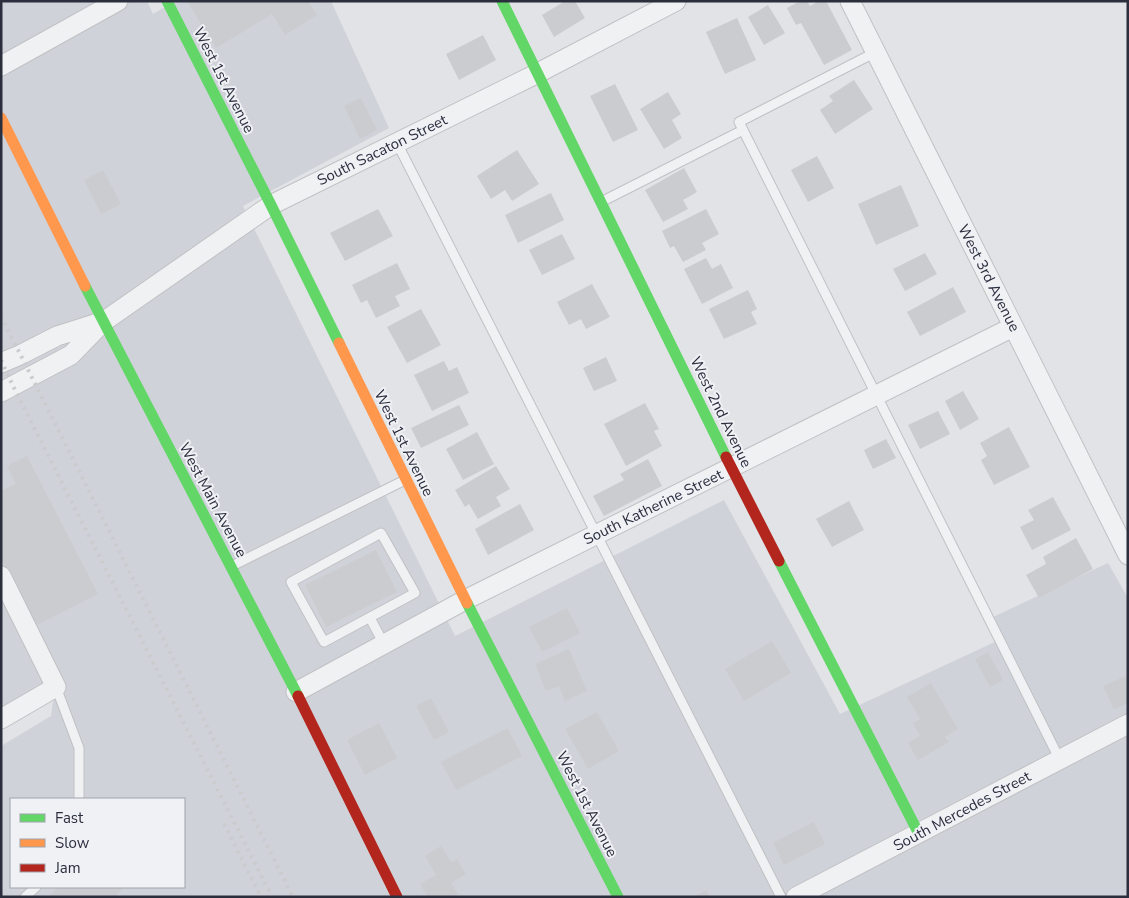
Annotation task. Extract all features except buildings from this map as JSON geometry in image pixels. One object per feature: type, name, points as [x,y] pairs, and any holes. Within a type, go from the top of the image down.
[{"type":"street","points":[[1,66],[118,1]]},
{"type":"street","name":"West 1st Avenue","points":[[167,1],[271,205],[465,600],[618,897]]},
{"type":"street","name":"West 2nd Avenue","points":[[502,1],[536,74],[731,468],[919,834]]},
{"type":"street","name":"South Sacaton Street","points":[[7,389],[71,355],[103,322],[271,205],[536,74],[676,1]]},
{"type":"street","name":"West 3rd Avenue","points":[[850,1],[1128,555]]},
{"type":"street","name":"West Main Avenue","points":[[1,118],[103,322],[296,692],[397,897]]},
{"type":"street","name":"South Sacaton Street","points":[[2,362],[57,336],[103,322]]},
{"type":"street","name":"South Katherine Street","points":[[296,692],[465,600],[1013,327]]},
{"type":"street","points":[[1,576],[56,687],[1,719]]},
{"type":"street","name":"South Mercedes Street","points":[[796,897],[1124,728]]},
{"type":"lane","points":[[876,52],[739,122],[1060,760]]},
{"type":"lane","points":[[600,203],[743,130]]},
{"type":"lane","points":[[397,143],[781,897]]},
{"type":"lane","points":[[231,567],[406,480]]},
{"type":"lane","points":[[381,533],[415,593],[370,618],[324,642],[291,582],[381,533]]},
{"type":"lane","points":[[370,618],[384,644]]},
{"type":"lane","points":[[56,687],[79,748],[79,798]]},
{"type":"lane","points":[[25,897],[35,888]]},
{"type":"shaded area","points":[[1,1],[147,1],[153,14],[175,1],[331,1],[389,128],[243,206],[455,636],[724,500],[840,714],[999,640],[989,619],[1108,563],[1128,598],[1128,897],[1,897],[1,746],[51,716],[55,688],[1,719]]},
{"type":"railway","points":[[1,316],[293,897]]},
{"type":"railway","points":[[1,360],[272,897]]},
{"type":"railway","points":[[224,824],[261,897]]},
{"type":"traffic: fast","points":[[167,1],[339,343]]},
{"type":"traffic: fast","points":[[502,1],[726,457]]},
{"type":"traffic: fast","points":[[85,286],[298,696]]},
{"type":"traffic: fast","points":[[779,561],[919,834]]},
{"type":"traffic: fast","points":[[467,603],[618,897]]},
{"type":"traffic: slow","points":[[1,118],[85,286]]},
{"type":"traffic: slow","points":[[339,343],[467,603]]},
{"type":"traffic: jam","points":[[726,457],[779,561]]},
{"type":"traffic: jam","points":[[298,696],[397,897]]}]
